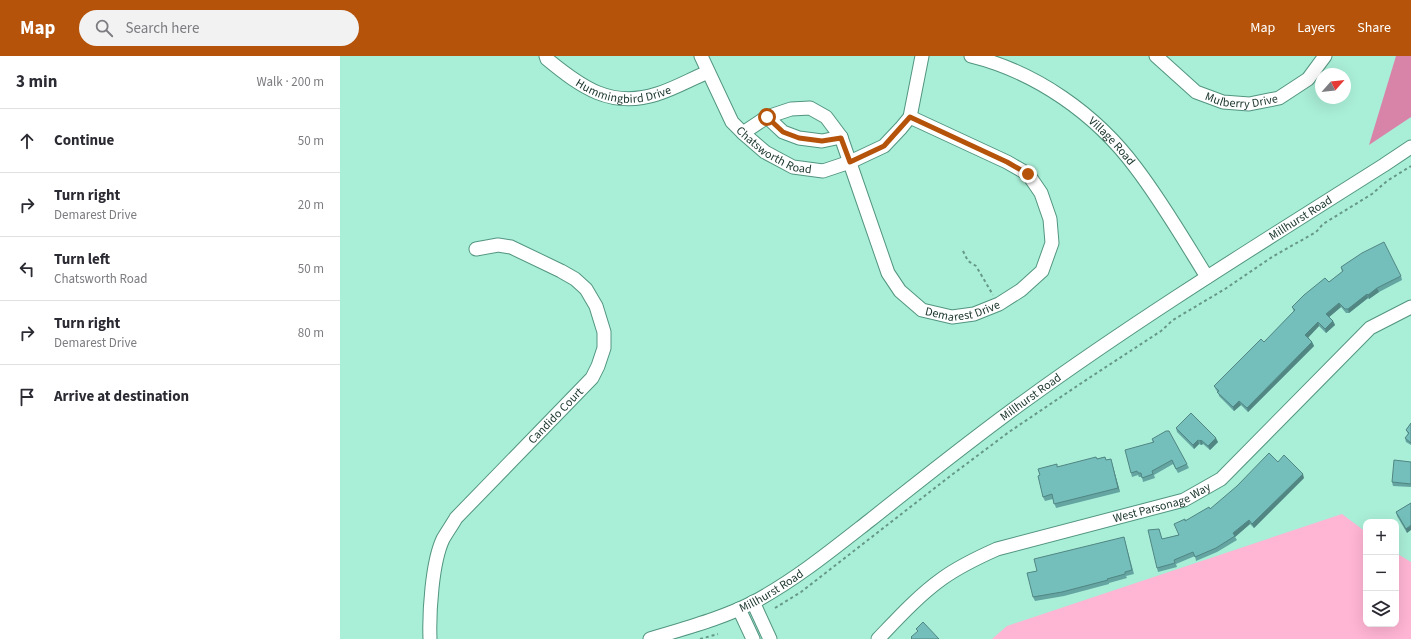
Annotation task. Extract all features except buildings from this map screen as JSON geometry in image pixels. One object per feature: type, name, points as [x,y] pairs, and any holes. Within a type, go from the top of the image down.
[{"type":"street","name":"Hummingbird Drive","points":[[546,56],[547,59],[566,75],[599,94],[627,100],[657,94],[708,72]]},
{"type":"street","name":"Chatsworth Road","points":[[701,56],[732,122],[765,152],[793,167],[823,171],[850,162],[884,146],[910,117]]},
{"type":"street","points":[[910,117],[922,56]]},
{"type":"street","name":"Village Road","points":[[970,56],[1010,69],[1033,80],[1058,94],[1079,109],[1098,126],[1118,145],[1136,167],[1208,277]]},
{"type":"street","name":"Mulberry Drive","points":[[1156,56],[1196,92],[1223,102],[1248,104],[1279,98],[1308,79],[1325,56]]},
{"type":"street","name":"Demarest Drive","points":[[743,133],[767,117],[791,109],[810,108],[826,117],[841,138],[888,273],[900,291],[922,310],[952,317],[974,314],[999,304],[1020,290],[1042,271],[1052,243],[1050,219],[1041,193],[1028,174],[1007,162],[910,117]]},
{"type":"street","points":[[767,117],[783,132],[799,138],[822,141],[841,138]]},
{"type":"street","name":"Millhurst Road","points":[[650,639],[739,609],[784,585],[834,548],[954,454],[1098,348],[1411,147]]},
{"type":"street","name":"Candido Court","points":[[430,639],[430,616],[435,561],[443,539],[456,518],[592,378],[604,348],[604,332],[596,306],[586,290],[575,279],[511,247],[498,245],[476,249]]},
{"type":"street","name":"West Parsonage Way","points":[[878,639],[942,579],[969,562],[997,548],[1184,500],[1220,479],[1370,328],[1411,306]]},
{"type":"street","points":[[753,602],[770,639]]},
{"type":"street","points":[[739,609],[753,639]]},
{"type":"path","points":[[775,608],[801,592],[1009,432],[1161,331],[1173,320],[1316,232],[1323,224],[1372,194],[1387,181],[1411,166]]},
{"type":"path","points":[[963,252],[968,261],[976,266],[999,304]]},
{"type":"path","points":[[700,639],[718,634]]},
{"type":"shaded area","points":[[1396,56],[1411,56],[1411,117],[1369,145]]},
{"type":"shaded area","points":[[1342,514],[1363,530],[1363,627],[1399,627],[1399,555],[1411,562],[1411,639],[992,639],[1007,626]]},
{"type":"route","points":[[767,117],[783,132],[799,138],[822,141],[841,138],[850,162],[884,146],[910,117],[1007,162],[1028,174]]}]
